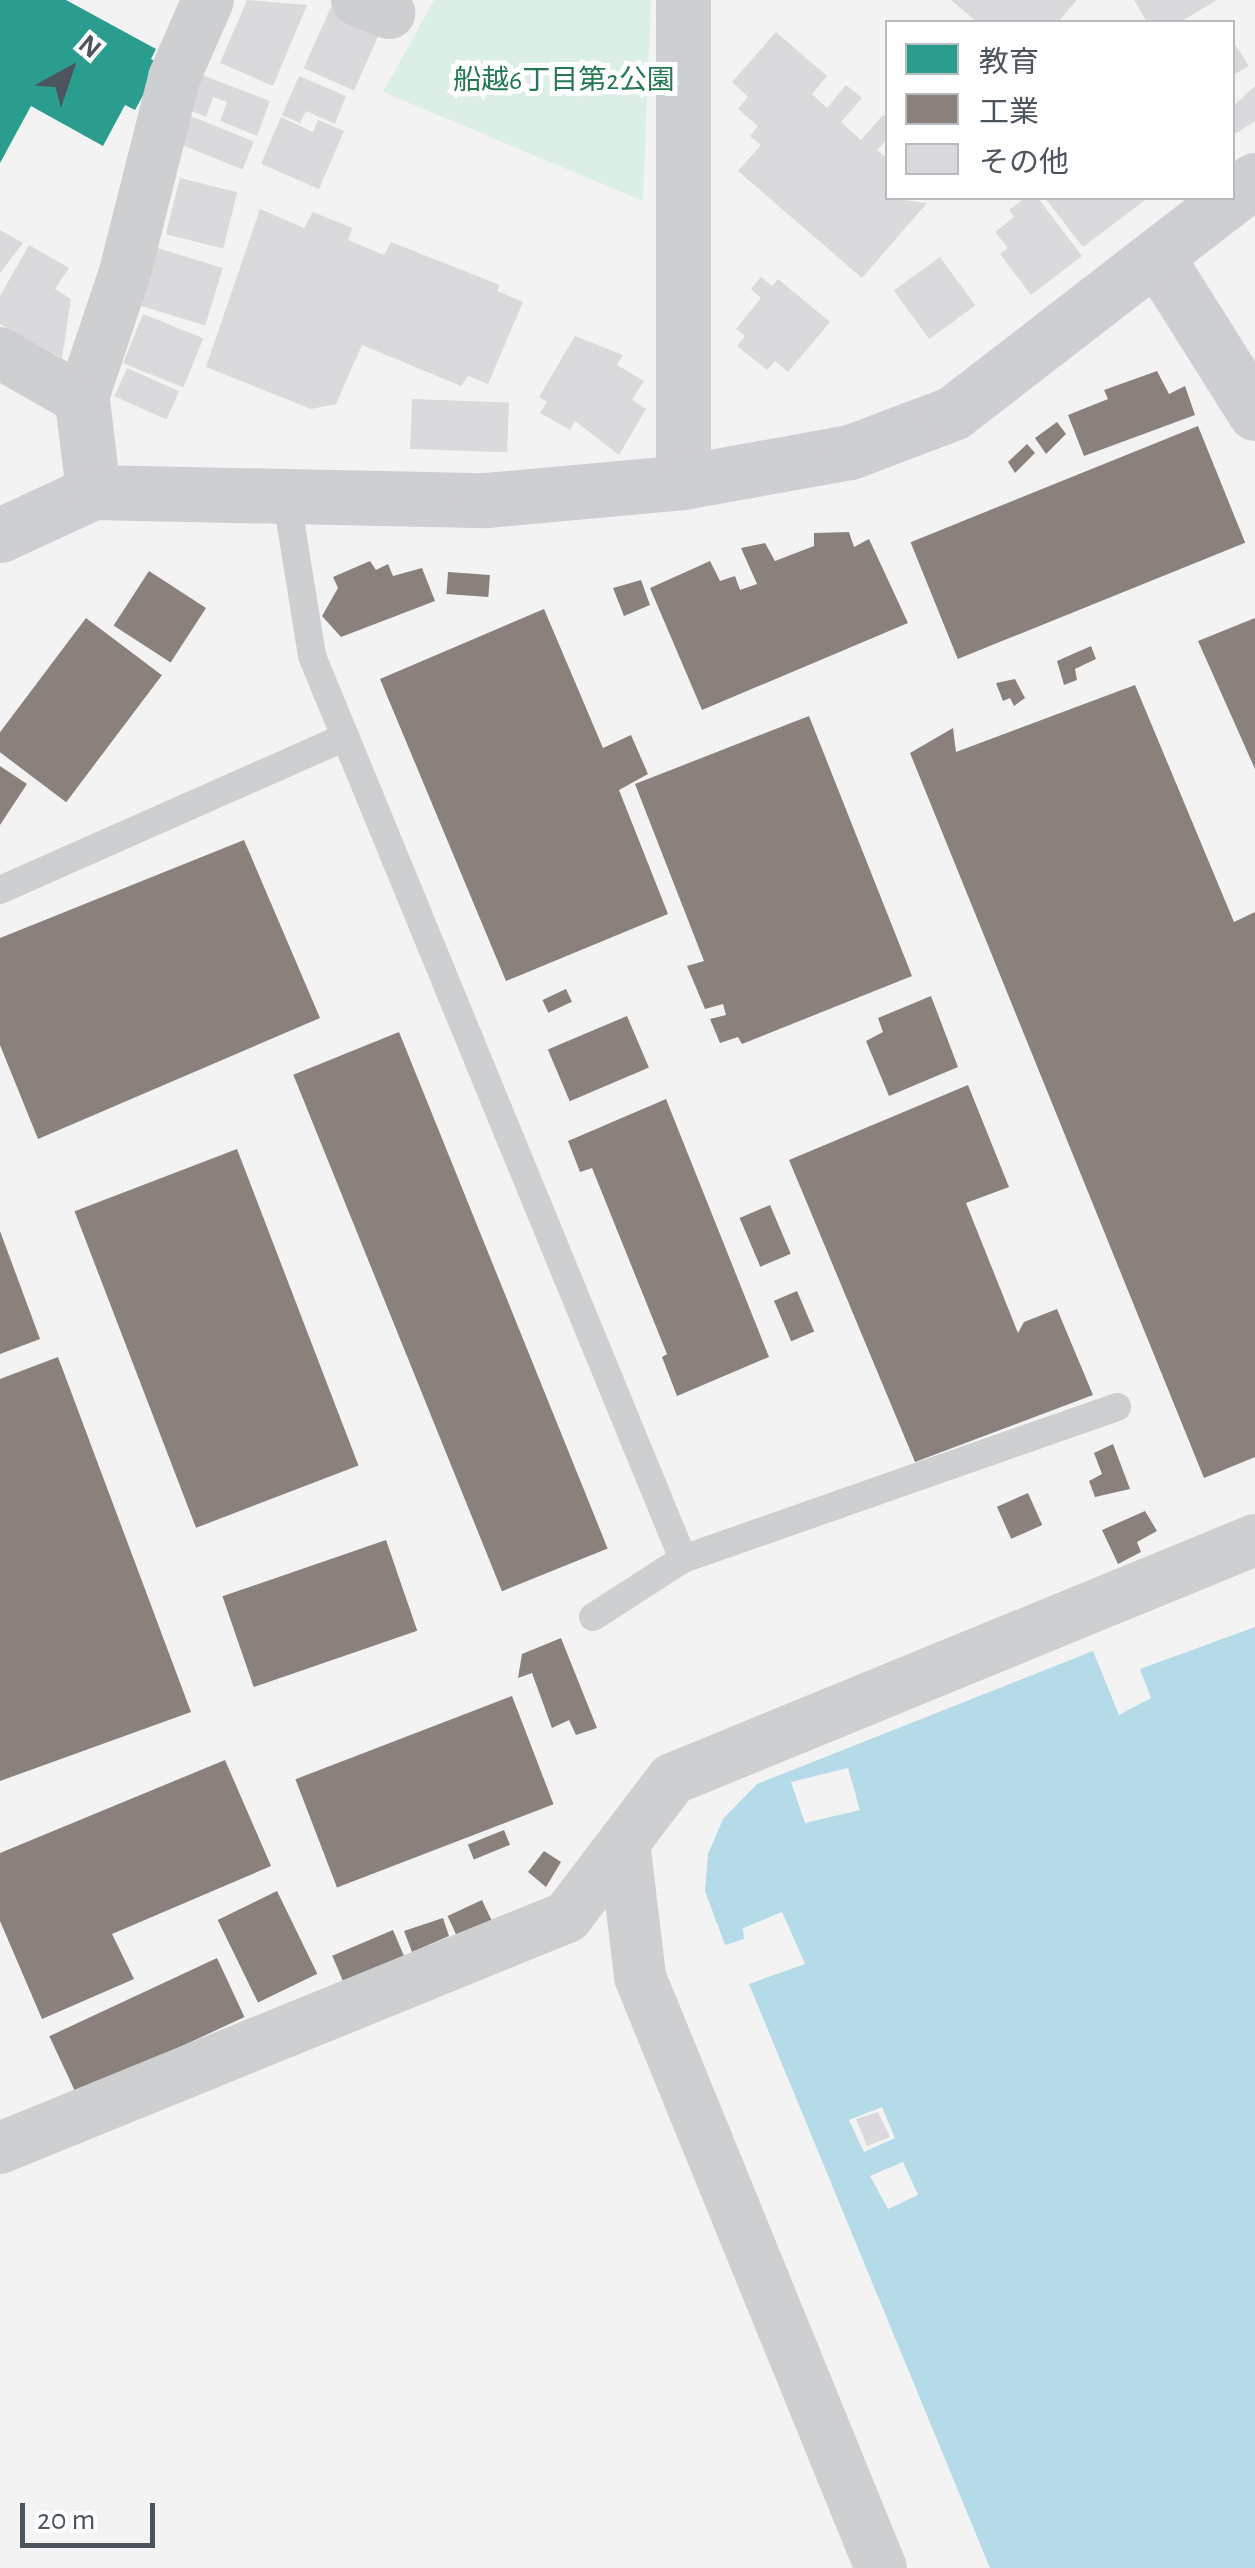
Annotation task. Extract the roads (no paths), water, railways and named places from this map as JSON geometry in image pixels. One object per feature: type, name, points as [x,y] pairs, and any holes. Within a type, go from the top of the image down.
[{"type":"street","points":[[92,492],[82,400],[125,272],[174,78],[208,0]]},
{"type":"street","points":[[683,0],[683,482]]},
{"type":"street","points":[[1235,196],[1255,180]]},
{"type":"street","points":[[0,535],[92,492],[287,500],[486,500],[683,482],[850,452],[953,413],[1230,200]]},
{"type":"street","points":[[1158,259],[1255,413]]},
{"type":"street","points":[[0,354],[82,400]]},
{"type":"street","points":[[0,2148],[567,1917],[672,1779],[1255,1540]]},
{"type":"street","points":[[624,1842],[640,1977],[881,2568]]},
{"type":"lane","points":[[287,500],[312,656],[683,1560]]},
{"type":"lane","points":[[0,890],[346,738]]},
{"type":"lane","points":[[592,1617],[683,1560],[1117,1407]]},
{"type":"water","points":[[1255,1627],[1255,2568],[990,2568],[749,1984],[805,1964],[782,1912],[743,1928],[744,1939],[725,1945],[705,1891],[708,1854],[723,1819],[757,1784],[1093,1651],[1119,1715],[1151,1698],[1140,1669]],"holes":[[[848,1768],[860,1810],[805,1823],[791,1782]],[[882,2107],[895,2138],[864,2152],[849,2120]],[[903,2162],[918,2195],[888,2209],[870,2176]]]},
{"type":"park label","name":"船越6丁目第2公園","points":[[564,81]]}]
